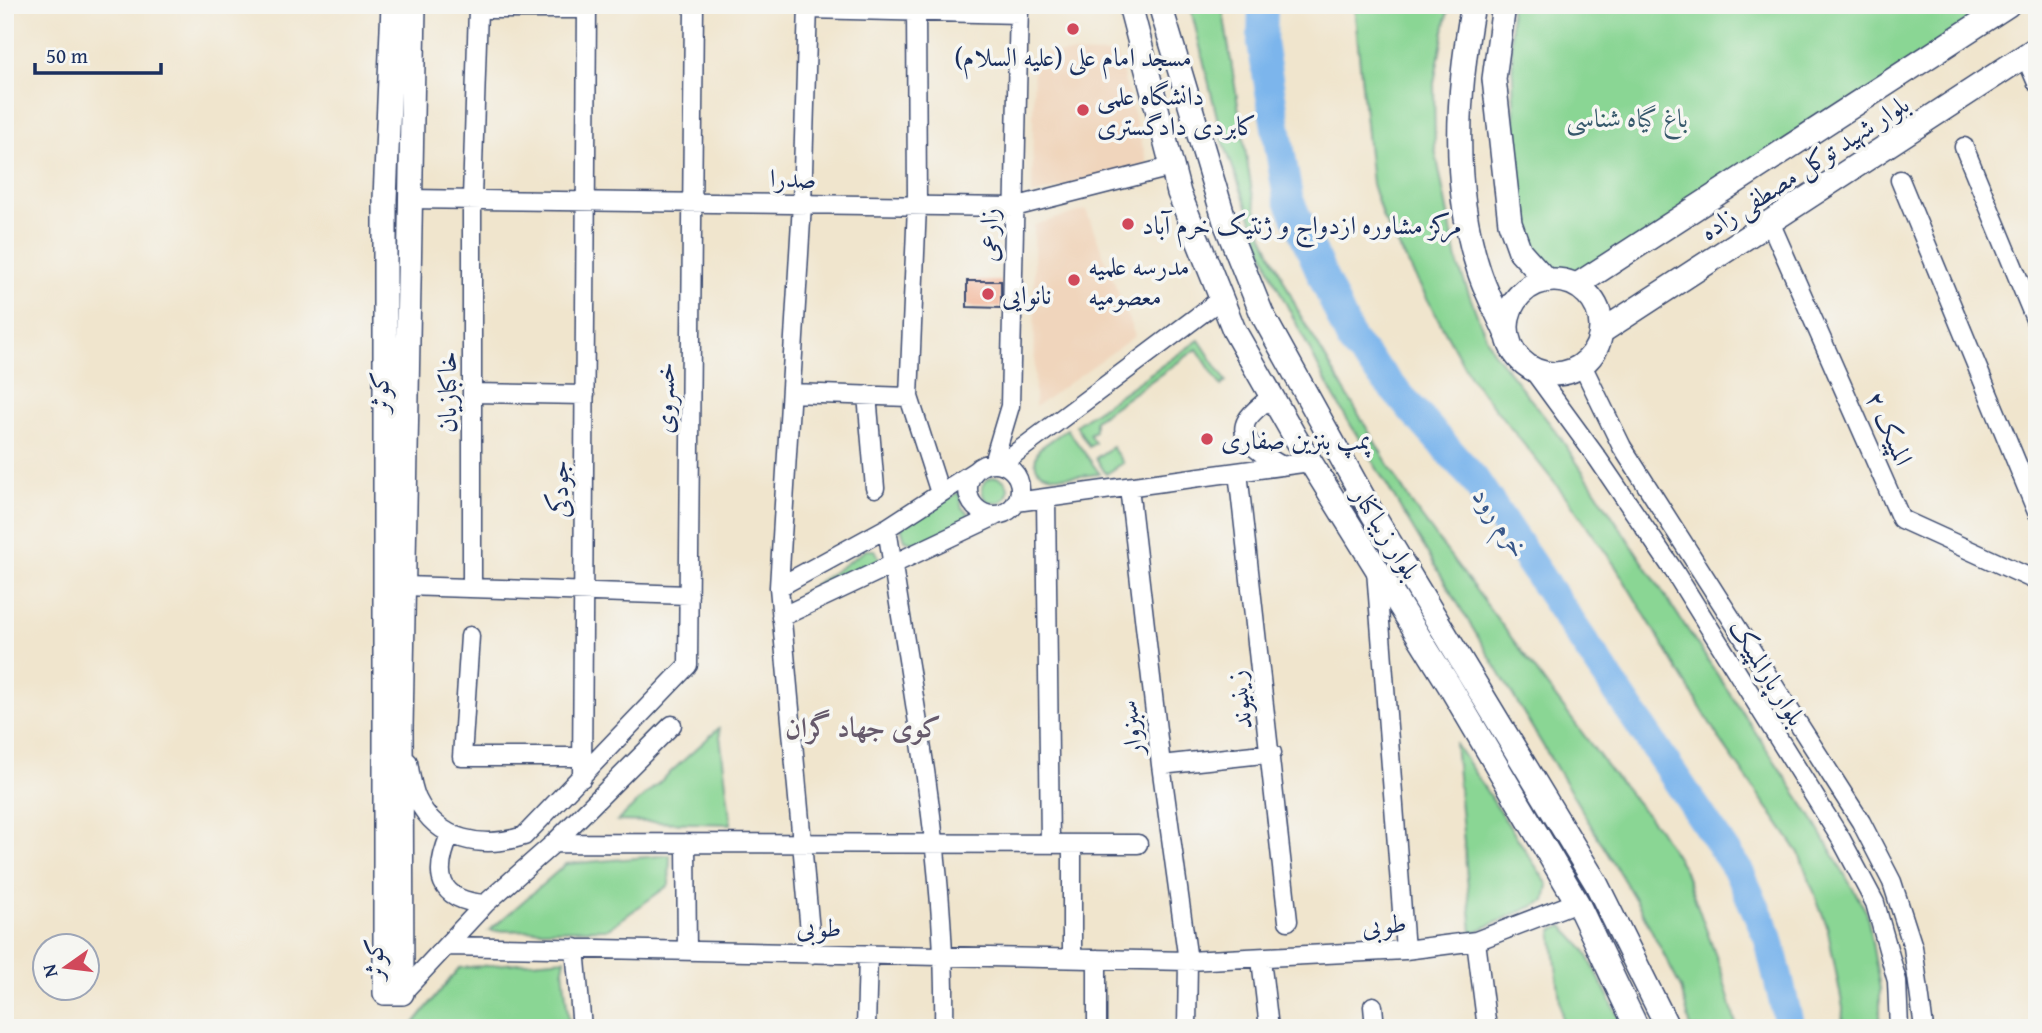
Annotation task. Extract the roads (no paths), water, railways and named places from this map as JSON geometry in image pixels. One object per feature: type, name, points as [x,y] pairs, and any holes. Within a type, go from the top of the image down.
[{"type":"main road","name":"کوثر","points":[[393,5],[385,199],[394,586],[401,728],[402,993],[385,993],[394,586],[414,5]]},
{"type":"main road","name":"بلوار زیباکنار","points":[[1130,5],[1171,167],[1234,330],[1311,463],[1577,902],[1637,1028]]},
{"type":"main road","name":"بلوار زیباکنار","points":[[1160,5],[1226,225],[1262,314],[1372,513],[1600,891],[1668,1028]]},
{"type":"main road","points":[[1473,5],[1461,69],[1461,171],[1471,241],[1479,272],[1511,349],[1533,370],[1547,375],[1563,374],[1582,365],[1597,347],[1601,332],[1596,305],[1577,285],[1562,280],[1546,280],[1519,293],[1508,313],[1507,335]]},
{"type":"main road","points":[[1504,5],[1494,79],[1510,223],[1520,251],[1546,280]]},
{"type":"main road","name":"بلوار شهید توکل مصطفی زاده","points":[[1577,285],[2008,5]]},
{"type":"main road","name":"بلوار شهید توکل مصطفی زاده","points":[[1601,332],[2031,51]]},
{"type":"main road","points":[[385,199],[409,199]]},
{"type":"main road","points":[[1234,330],[1262,314]]},
{"type":"main road","points":[[1577,902],[1600,891]]},
{"type":"street","name":"خسروی","points":[[582,778],[688,665],[694,5]]},
{"type":"street","points":[[478,7],[587,7]]},
{"type":"street","name":"خاکبازیان","points":[[472,587],[472,198],[478,7]]},
{"type":"street","name":"جودکی","points":[[582,778],[587,7]]},
{"type":"street","points":[[812,954],[779,587],[802,204],[808,7],[1019,10]]},
{"type":"street","points":[[916,8],[917,205],[909,397],[940,494]]},
{"type":"street","name":"زارعی","points":[[997,463],[1010,406],[1019,10]]},
{"type":"street","points":[[2031,51],[2037,83]]},
{"type":"street","points":[[1964,147],[2035,313]]},
{"type":"street","name":"صدرا","points":[[409,199],[1014,207],[1171,167]]},
{"type":"street","points":[[1900,180],[2037,512]]},
{"type":"street","name":"المپیک ۲","points":[[1770,222],[1901,519],[2037,581]]},
{"type":"street","points":[[779,587],[887,528],[975,471],[997,463],[1221,299]]},
{"type":"street","name":"بلوار پارالمپیک","points":[[1582,365],[1622,447],[1742,631],[1861,822],[1880,858],[1892,882],[1913,947],[1924,1028]]},
{"type":"street","name":"بلوار پارالمپیک","points":[[1533,370],[1598,459],[1674,572],[1841,839],[1875,903],[1897,981],[1899,1028]]},
{"type":"street","points":[[473,393],[585,395]]},
{"type":"street","points":[[791,393],[909,397]]},
{"type":"street","points":[[867,395],[875,488]]},
{"type":"street","points":[[1272,396],[1246,420],[1245,429],[1248,441],[1282,466]]},
{"type":"street","points":[[782,617],[1009,510],[1019,494],[1016,475],[997,463]]},
{"type":"street","points":[[1016,502],[1311,463]]},
{"type":"street","points":[[975,471],[968,490],[971,500],[986,514],[997,515]]},
{"type":"street","name":"زینیوند","points":[[1238,472],[1272,753],[1288,921]]},
{"type":"street","name":"سبزوار","points":[[1129,487],[1161,765],[1188,961]]},
{"type":"street","points":[[1046,498],[1050,844]]},
{"type":"street","points":[[887,528],[934,844],[946,956],[944,1028]]},
{"type":"street","points":[[1376,569],[1405,950]]},
{"type":"street","points":[[394,586],[689,595]]},
{"type":"street","points":[[470,636],[462,757],[582,757]]},
{"type":"street","points":[[402,993],[449,946],[485,904],[554,842],[672,725]]},
{"type":"street","points":[[401,728],[417,799],[450,835],[465,841],[506,842],[524,836],[582,778]]},
{"type":"street","points":[[1161,765],[1272,753]]},
{"type":"street","points":[[450,835],[440,857],[447,890],[458,901],[485,904]]},
{"type":"street","points":[[554,842],[1138,844]]},
{"type":"street","points":[[686,843],[687,951]]},
{"type":"street","points":[[1072,844],[1072,959]]},
{"type":"street","name":"طوبی","points":[[449,946],[1188,961],[1261,959],[1405,950],[1476,941],[1577,902]]},
{"type":"street","points":[[1476,941],[1486,1028]]},
{"type":"street","points":[[575,948],[582,1028]]},
{"type":"street","points":[[866,1028],[868,955]]},
{"type":"street","points":[[1097,959],[1097,1028]]},
{"type":"street","points":[[1261,959],[1269,1028]]},
{"type":"street","points":[[1187,1028],[1188,961]]},
{"type":"street","points":[[1373,1006],[1375,1028]]},
{"type":"waterway","name":"خرم رود","points":[[1263,5],[1262,43],[1288,198],[1352,342],[1474,479],[1739,872],[1768,936],[1790,1028]]},
{"type":"place","name":"مسجد امام علی (علیه السلام)","points":[[1073,29]]},
{"type":"place","name":"دانشگاه علمی کابردی دادگستری","points":[[1083,110]]},
{"type":"place","name":"مرکز مشاوره ازدواج و ژنتیک خرم آباد","points":[[1128,224]]},
{"type":"place","name":"مدرسه علمیه معصومیه","points":[[1074,280]]},
{"type":"place","name":"نانوایی","points":[[988,294]]},
{"type":"place","name":"پمپ بنزین صفاری","points":[[1207,439]]},
{"type":"district","name":"کوی جهاد گران","points":[[863,726]]},
{"type":"park label","name":"باغ گیاه شناسی","points":[[1627,117]]}]
